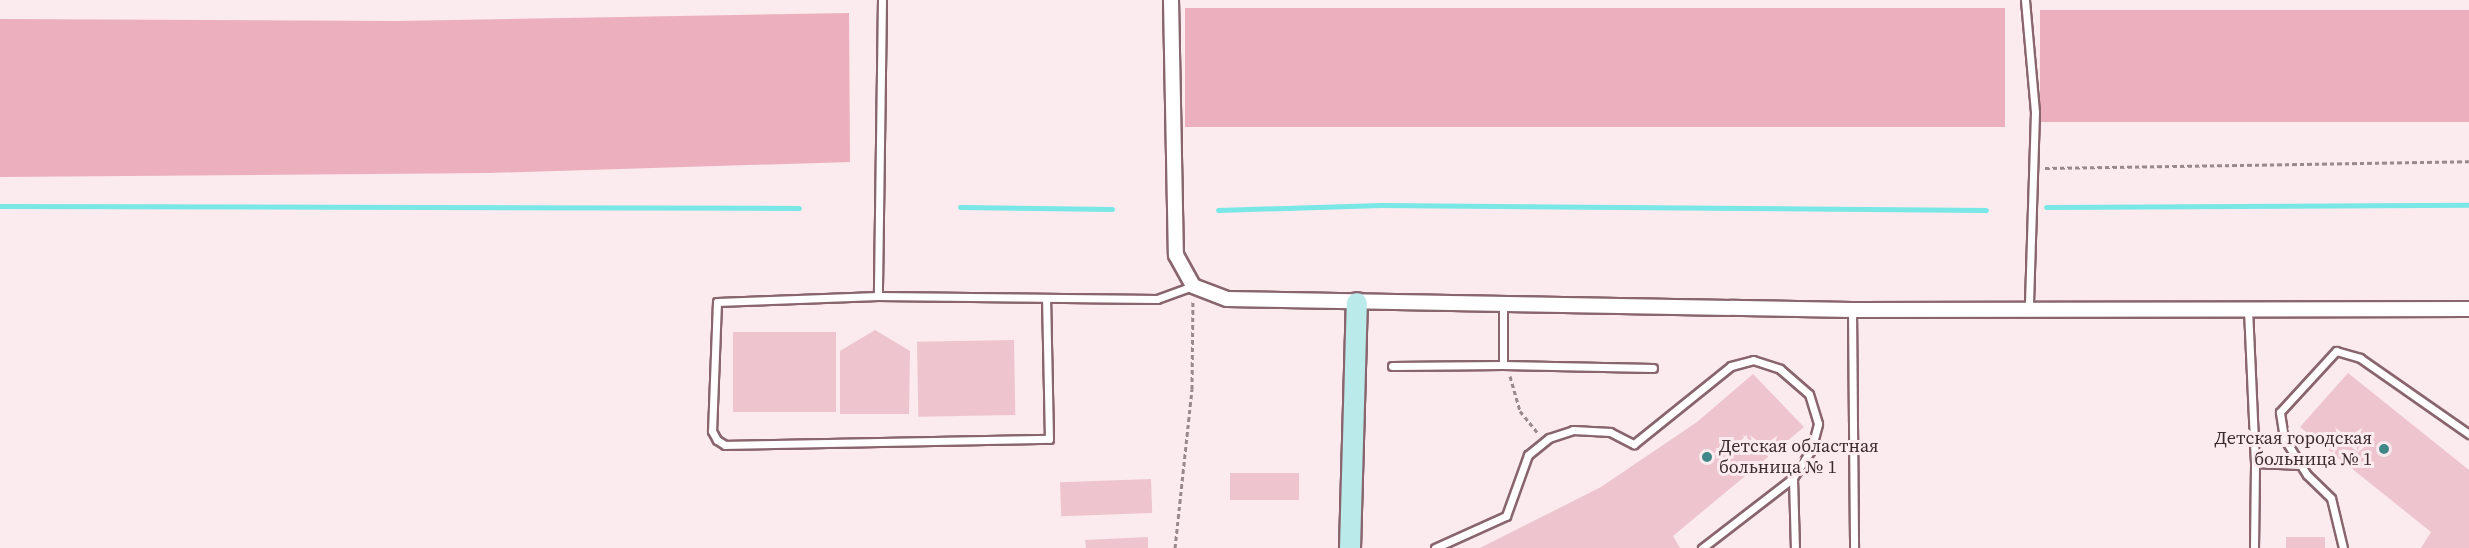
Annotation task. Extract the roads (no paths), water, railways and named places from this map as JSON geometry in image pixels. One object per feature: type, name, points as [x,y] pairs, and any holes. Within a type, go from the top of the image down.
[{"type":"street","points":[[1171,0],[1176,255],[1193,286],[1227,299],[1852,310],[2029,306],[2469,309]]},
{"type":"street","points":[[1350,548],[1357,303]]},
{"type":"lane","points":[[878,296],[882,0]]},
{"type":"lane","points":[[2025,0],[2035,168],[2029,306]]},
{"type":"lane","points":[[1046,298],[1049,439],[725,445],[717,440],[712,420],[717,302],[878,296],[1157,299],[1193,286]]},
{"type":"lane","points":[[1503,305],[1506,365]]},
{"type":"lane","points":[[2248,308],[2254,463],[2254,548]]},
{"type":"lane","points":[[1852,310],[1854,548]]},
{"type":"lane","points":[[2343,548],[2331,498],[2301,465],[2284,438],[2280,412],[2336,351],[2360,358],[2469,434]]},
{"type":"lane","points":[[1435,548],[1506,516],[1528,455],[1544,442],[1573,430],[1610,432],[1634,444],[1731,366],[1753,360],[1780,369],[1809,394],[1818,424],[1811,450],[1793,478],[1702,548]]},
{"type":"lane","points":[[1392,366],[1506,365],[1653,368]]},
{"type":"lane","points":[[2254,463],[2301,465]]},
{"type":"lane","points":[[1793,478],[1795,548]]},
{"type":"waterway","points":[[1218,210],[1381,205],[1986,210]]},
{"type":"waterway","points":[[2046,207],[2469,205]]},
{"type":"waterway","points":[[0,206],[799,208]]},
{"type":"waterway","points":[[960,207],[1112,209]]},
{"type":"place","name":"Детская городская больница № 1","points":[[2384,449]]},
{"type":"place","name":"Детская областная больница № 1","points":[[1707,457]]}]
